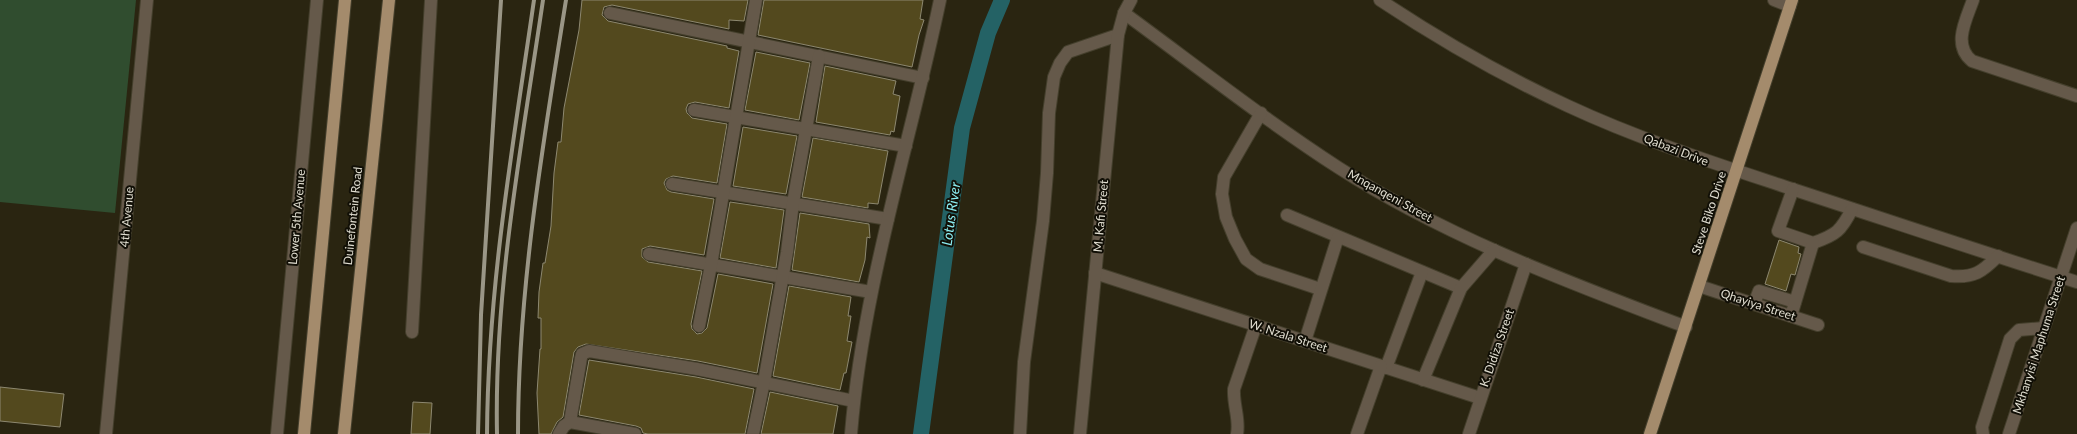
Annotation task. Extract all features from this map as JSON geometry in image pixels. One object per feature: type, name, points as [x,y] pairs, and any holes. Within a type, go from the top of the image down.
[{"type":"main road","points":[[304,434],[345,0]]},
{"type":"main road","name":"Duinefontein Road","points":[[344,434],[389,0]]},
{"type":"main road","name":"Steve Biko Drive","points":[[1650,434],[1791,3]]},
{"type":"street","name":"4th Avenue","points":[[106,434],[147,0]]},
{"type":"street","name":"Lower 5th Avenue","points":[[277,434],[317,0]]},
{"type":"street","points":[[412,332],[431,0]]},
{"type":"street","points":[[699,326],[756,0]]},
{"type":"street","points":[[851,434],[854,401],[871,292],[940,0]]},
{"type":"street","name":"M. Kafi Street","points":[[1083,433],[1095,273],[1118,35],[1124,13],[1131,0]]},
{"type":"street","name":"Qabazi Drive","points":[[1380,0],[1470,56],[1569,107],[1654,142],[2077,282]]},
{"type":"street","points":[[1774,0],[1791,3]]},
{"type":"street","points":[[1973,0],[1962,35],[1962,44],[1967,56],[1972,61],[2077,96]]},
{"type":"street","points":[[610,13],[923,78]]},
{"type":"street","name":"Mnqanqeni Street","points":[[1124,13],[1340,169],[1406,206],[1526,264],[1686,327]]},
{"type":"street","points":[[1020,434],[1024,362],[1043,221],[1050,106],[1054,77],[1068,52],[1118,35]]},
{"type":"street","points":[[753,434],[764,382],[819,56]]},
{"type":"street","points":[[694,110],[906,146]]},
{"type":"street","points":[[1261,113],[1224,177],[1222,194],[1226,217],[1234,239],[1246,259],[1260,268],[1320,289]]},
{"type":"street","points":[[672,184],[888,219]]},
{"type":"street","points":[[1793,189],[1778,231],[1813,243],[1837,232],[1852,209]]},
{"type":"street","points":[[1288,215],[1461,288]]},
{"type":"street","name":"Mkhanyisi Maphuma Street","points":[[2009,434],[2077,228]]},
{"type":"street","points":[[1305,341],[1338,237]]},
{"type":"street","points":[[1791,316],[1813,243]]},
{"type":"street","points":[[1863,247],[1951,276],[1965,277],[1979,273],[1998,256]]},
{"type":"street","points":[[1423,380],[1461,288],[1494,250]]},
{"type":"street","points":[[648,254],[871,292]]},
{"type":"street","name":"K. Didiza Street","points":[[1469,434],[1526,264]]},
{"type":"street","points":[[1357,434],[1422,272]]},
{"type":"street","name":"W. Nzala Street","points":[[1095,273],[1480,398]]},
{"type":"street","name":"Qhayiya Street","points":[[1699,286],[1818,325]]},
{"type":"street","points":[[1754,304],[1759,290],[1795,302]]},
{"type":"street","points":[[1237,434],[1238,421],[1233,398],[1234,389],[1256,325]]},
{"type":"street","points":[[1983,434],[1982,427],[2010,339],[2019,330],[2044,328]]},
{"type":"street","points":[[570,422],[581,358],[585,352],[604,353],[764,382],[854,401]]},
{"type":"street","points":[[559,434],[564,426],[570,422],[634,434]]},
{"type":"green space","points":[[0,0],[136,0],[115,213],[0,202]]},
{"type":"building","points":[[582,0],[748,0],[744,21],[729,20],[729,29],[612,5],[604,7],[602,15],[608,21],[727,46],[727,48],[739,51],[729,108],[695,102],[688,104],[686,109],[692,118],[727,124],[717,183],[673,176],[666,179],[664,183],[667,190],[671,192],[714,199],[704,255],[650,246],[642,249],[642,257],[648,262],[702,271],[691,324],[692,329],[697,334],[702,333],[707,328],[718,274],[773,284],[757,373],[698,361],[586,344],[578,347],[574,352],[563,417],[557,422],[551,434],[539,434],[537,393],[541,349],[541,318],[538,318],[539,292],[551,226],[558,142],[561,142],[564,108],[579,30]]},
{"type":"building","points":[[764,0],[923,0],[920,19],[924,20],[912,67],[758,35]]},
{"type":"building","points":[[756,52],[810,63],[799,120],[745,110]]},
{"type":"building","points":[[825,66],[896,81],[893,94],[900,96],[894,132],[891,131],[890,135],[816,122]]},
{"type":"building","points":[[743,127],[797,136],[786,194],[733,186]]},
{"type":"building","points":[[813,138],[888,151],[878,204],[868,203],[868,208],[802,197]]},
{"type":"building","points":[[730,202],[784,210],[776,268],[720,258]]},
{"type":"building","points":[[800,213],[869,224],[870,238],[867,237],[865,260],[859,282],[792,270]]},
{"type":"building","points":[[1779,240],[1799,247],[1798,253],[1801,254],[1795,275],[1791,274],[1786,291],[1765,284]]},
{"type":"building","points":[[789,286],[851,297],[848,316],[851,316],[847,341],[852,342],[846,373],[844,373],[840,390],[773,376]]},
{"type":"building","points":[[589,360],[696,377],[754,389],[745,434],[648,434],[643,433],[641,428],[636,426],[579,415]]},
{"type":"building","points":[[0,387],[64,394],[60,427],[0,421]]},
{"type":"building","points":[[770,392],[838,406],[833,434],[761,434]]},
{"type":"building","points":[[413,402],[432,403],[430,434],[411,434]]},
{"type":"waterway","name":"Lotus River","points":[[921,434],[962,128],[988,33],[1002,0]]},
{"type":"railway","points":[[478,434],[481,315],[501,0]]},
{"type":"railway","points":[[487,434],[488,379],[497,270],[510,162],[534,0]]},
{"type":"railway","points":[[497,434],[497,379],[505,270],[518,162],[543,0]]},
{"type":"railway","points":[[518,434],[519,379],[527,270],[533,216],[566,0]]}]
